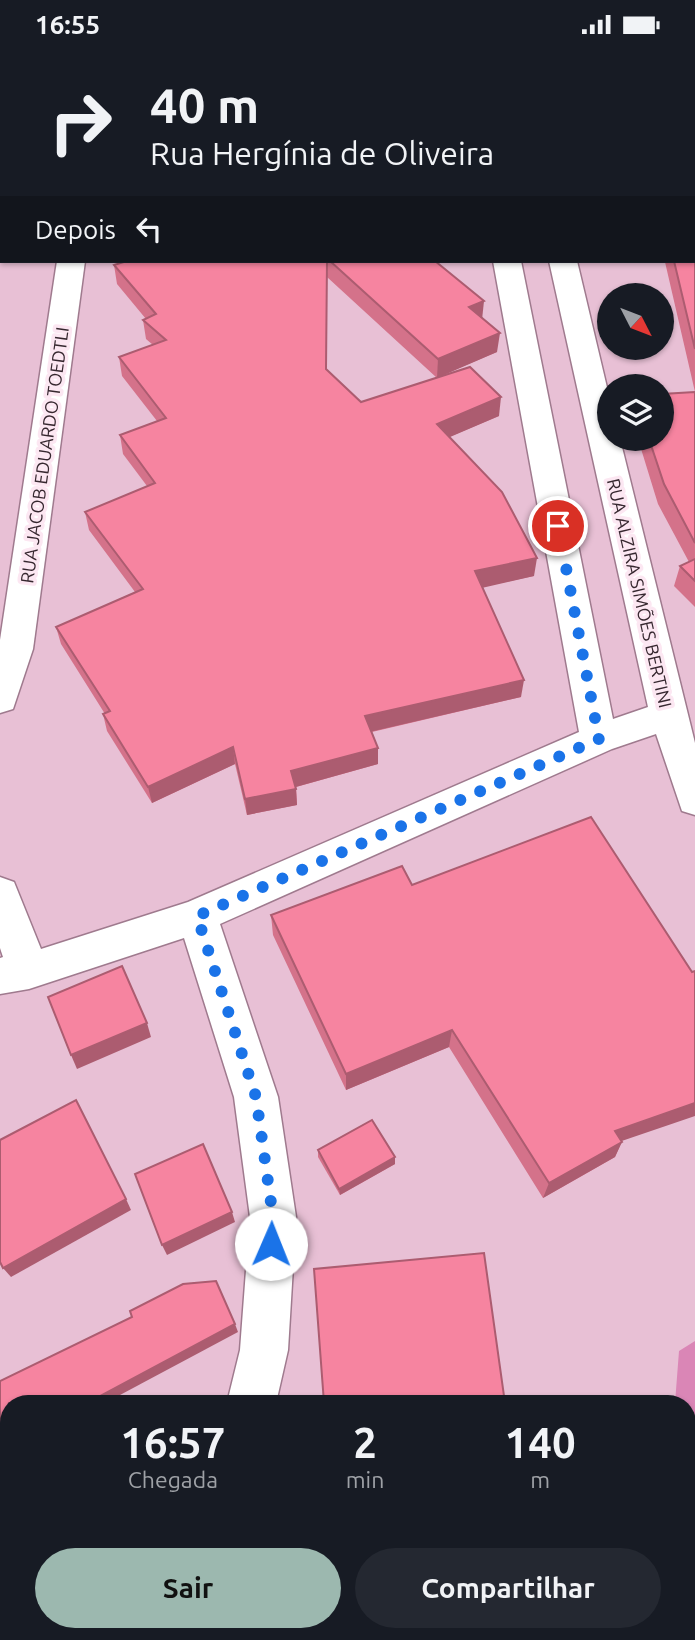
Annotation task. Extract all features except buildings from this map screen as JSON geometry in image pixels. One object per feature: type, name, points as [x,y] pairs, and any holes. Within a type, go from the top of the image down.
[{"type":"street","name":"RUA JACOB EDUARDO TOEDTLI","points":[[0,699],[16,649],[71,263]]},
{"type":"street","points":[[508,263],[599,739]]},
{"type":"street","name":"RUA ALZIRA SIMÕES BERTINI","points":[[562,263],[668,715],[695,800]]},
{"type":"street","points":[[0,894],[15,973],[197,916],[599,739],[668,715]]},
{"type":"street","points":[[197,916],[256,1097],[273,1217],[264,1350],[253,1395]]},
{"type":"shaded area","points":[[695,1341],[695,1395],[676,1395],[679,1351]]},
{"type":"route","points":[[271,1244],[273,1217],[256,1097],[197,916],[599,739],[558,526]]}]
